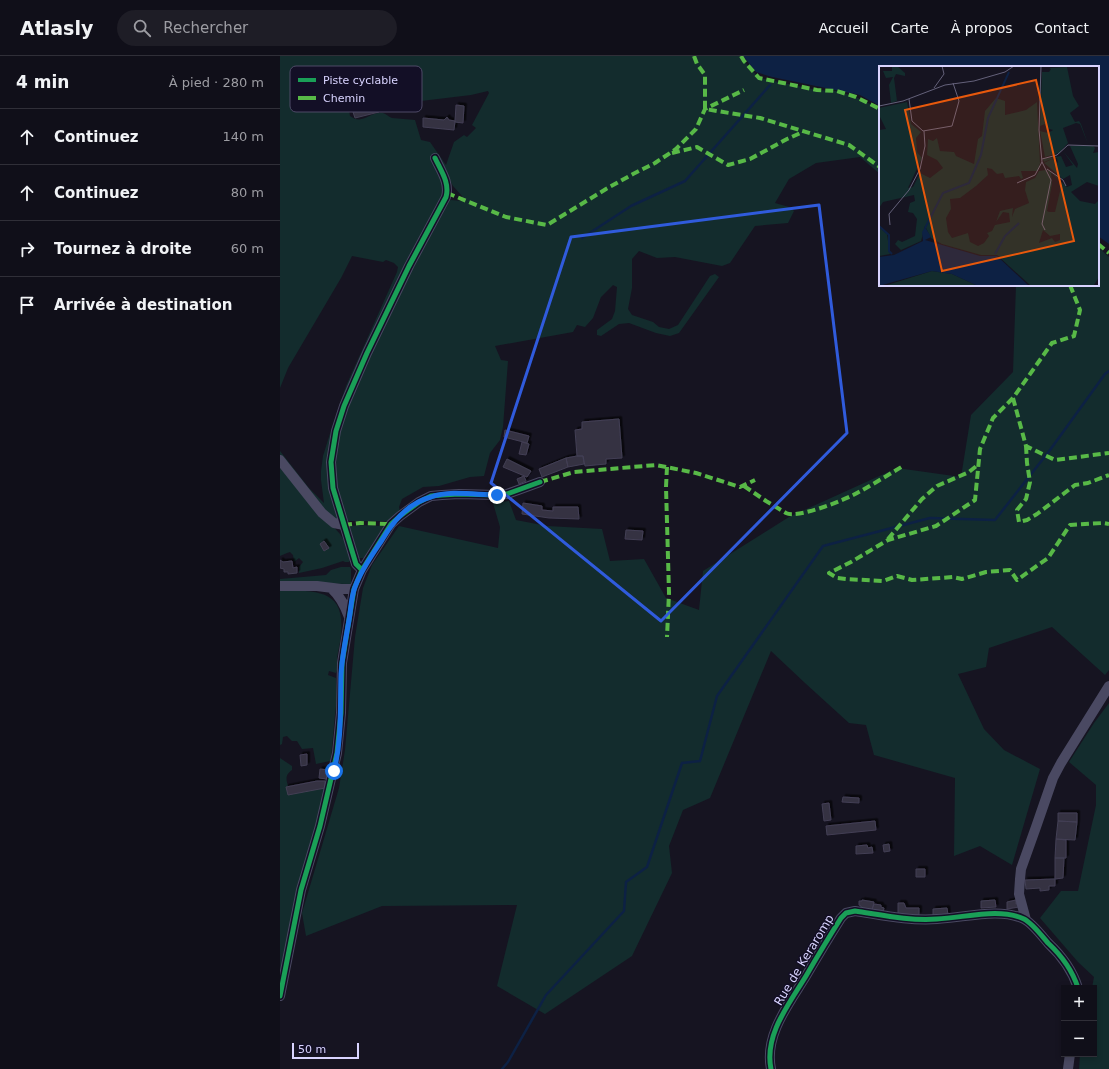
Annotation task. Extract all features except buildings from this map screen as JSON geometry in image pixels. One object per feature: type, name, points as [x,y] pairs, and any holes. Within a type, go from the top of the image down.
[{"type":"street","points":[[362,570],[356,564],[332,480],[331,462],[335,436],[344,406],[366,353],[409,266],[446,197],[447,183],[435,158]]},
{"type":"street","points":[[280,460],[322,513],[334,523],[344,525]]},
{"type":"street","points":[[280,996],[301,890],[320,826],[338,753],[341,713],[342,663],[354,589],[362,570],[391,524],[419,502],[431,496],[459,494],[507,494],[540,482]]},
{"type":"street","points":[[280,586],[317,586],[332,589],[354,589]]},
{"type":"street","points":[[332,589],[343,601],[349,619]]},
{"type":"street","points":[[1077,985],[1071,970],[1064,959],[1026,920],[1019,894],[1020,879],[1022,869],[1053,778],[1109,686]]},
{"type":"street","name":"Rue de Keraromp","points":[[771,1069],[770,1046],[778,1022],[841,918],[846,913],[855,911],[905,919],[936,919],[979,914],[1002,915],[1026,920]]},
{"type":"street","points":[[1068,1069],[1070,1057]]},
{"type":"highlighted area","points":[[819,205],[847,433],[661,621],[491,483],[571,237]]},
{"type":"green space","points":[[280,56],[741,56],[759,78],[817,90],[837,91],[856,97],[879,108],[879,173],[860,157],[816,163],[789,179],[775,203],[789,207],[794,211],[788,223],[755,226],[730,263],[722,266],[675,257],[657,258],[639,251],[632,259],[632,288],[628,309],[632,315],[653,322],[659,327],[669,329],[678,325],[710,276],[715,274],[719,277],[679,333],[670,336],[656,333],[629,323],[619,324],[601,336],[597,335],[597,330],[612,319],[615,311],[617,287],[613,285],[601,297],[593,318],[585,327],[577,325],[573,332],[495,346],[501,360],[508,361],[503,427],[500,440],[490,453],[484,476],[470,477],[439,486],[423,487],[402,499],[399,507],[400,512],[392,520],[349,521],[346,518],[339,502],[333,476],[334,452],[342,417],[358,376],[416,255],[447,202],[451,200],[463,201],[462,196],[453,186],[448,177],[443,182],[440,204],[407,262],[353,377],[340,409],[331,441],[327,465],[330,489],[339,519],[337,521],[327,512],[291,471],[280,456],[280,451],[309,488],[324,503],[321,471],[323,456],[332,427],[346,386],[398,267],[394,263],[386,260],[383,262],[352,256],[341,278],[288,368],[280,388]],"holes":[[[290,66],[422,66],[422,101],[471,95],[488,91],[489,93],[472,125],[476,128],[467,137],[464,135],[454,142],[446,165],[430,142],[421,140],[415,120],[392,118],[383,113],[374,114],[363,119],[355,119],[350,116],[349,112],[290,112]]]},
{"type":"green space","points":[[1099,248],[1109,257],[1109,670],[1105,675],[1052,627],[989,648],[986,667],[958,674],[984,729],[1004,750],[1040,769],[1012,865],[980,846],[954,856],[955,778],[874,755],[866,725],[849,723],[771,651],[710,798],[683,810],[669,846],[672,873],[632,956],[545,1014],[497,986],[517,905],[382,906],[306,936],[302,913],[339,788],[345,750],[355,637],[363,588],[372,565],[399,526],[498,548],[500,527],[493,503],[509,501],[516,520],[547,526],[602,529],[610,561],[644,559],[666,598],[699,610],[703,571],[789,517],[897,468],[961,477],[971,415],[1013,372],[1016,286],[1099,286]]},
{"type":"green space","points":[[280,468],[340,534],[345,542],[351,559],[349,562],[343,561],[322,568],[299,573],[299,567],[303,562],[299,558],[294,562],[293,555],[290,552],[280,556]]},
{"type":"green space","points":[[360,525],[384,527],[367,556],[364,558],[359,558],[348,528],[351,526]]},
{"type":"green space","points":[[341,567],[350,567],[351,584],[280,583],[280,579],[326,575],[331,570]]},
{"type":"green space","points":[[280,590],[320,593],[329,597],[336,603],[340,612],[341,625],[337,670],[336,673],[329,671],[328,675],[336,678],[337,698],[330,761],[316,764],[313,748],[302,749],[297,741],[292,741],[287,736],[283,737],[282,744],[280,745]]},
{"type":"green space","points":[[1109,703],[1109,1069],[1079,1069],[1080,1057],[1097,1057],[1097,985],[1093,985],[1094,977],[1078,962],[1040,918],[1061,891],[1078,891],[1096,805],[1096,785],[1069,762]]},
{"type":"green space","points":[[280,758],[292,766],[292,770],[287,775],[288,786],[286,787],[325,788],[280,980]]},
{"type":"water","points":[[743,56],[1109,56],[1109,244],[1099,237],[1099,66],[879,66],[879,105],[860,95],[772,77],[756,72]]},
{"type":"waterway","points":[[582,238],[631,206],[685,181],[770,85]]},
{"type":"waterway","points":[[502,1069],[508,1062],[546,995],[624,911],[626,882],[647,867],[682,763],[700,761],[717,696],[823,546],[930,518],[995,520],[1050,450],[1105,374],[1109,371]]},
{"type":"marked path","points":[[694,56],[697,64],[705,75],[705,109],[760,118],[849,145],[879,166]]},
{"type":"marked path","points":[[741,56],[759,78],[817,90],[837,91],[856,97],[879,108]]},
{"type":"marked path","points":[[447,193],[506,217],[547,225],[606,189],[655,163],[676,149],[696,129],[705,109],[744,90]]},
{"type":"marked path","points":[[672,153],[697,147],[728,165],[750,159],[805,131]]},
{"type":"marked path","points":[[1099,245],[1109,253]]},
{"type":"marked path","points":[[1070,286],[1080,310],[1074,336],[1052,343],[1013,398],[993,418],[980,449],[975,500],[936,526],[888,540],[829,573],[837,578],[883,581],[897,576],[912,580],[953,577],[962,579],[986,572],[1010,570],[1017,580],[1048,558],[1070,525],[1109,524]]},
{"type":"marked path","points":[[1013,398],[1026,446],[1055,460],[1109,453]]},
{"type":"marked path","points":[[1026,446],[1030,482],[1026,499],[1017,510],[1019,522],[1027,520],[1037,514],[1075,485],[1088,483],[1109,475]]},
{"type":"marked path","points":[[888,539],[922,499],[937,486],[969,472],[979,464]]},
{"type":"marked path","points":[[540,482],[574,472],[656,465],[696,473],[740,487],[755,480]]},
{"type":"marked path","points":[[744,486],[786,513],[800,513],[821,508],[851,496],[903,466]]},
{"type":"marked path","points":[[667,467],[666,487],[669,593],[667,637]]},
{"type":"marked path","points":[[344,525],[360,523],[391,524]]},
{"type":"cycle path","points":[[362,570],[356,564],[333,488],[331,462],[336,431],[344,406],[367,353],[409,266],[446,197],[446,182],[435,158]]},
{"type":"cycle path","points":[[280,996],[301,890],[320,826],[337,753],[341,713],[342,663],[354,589],[362,570],[391,524],[419,502],[431,496],[459,494],[507,494],[540,482]]},
{"type":"cycle path","points":[[771,1069],[771,1044],[780,1020],[841,918],[846,913],[855,911],[916,919],[947,918],[993,913],[1024,919],[1030,923],[1058,953],[1070,969],[1077,985]]},
{"type":"route","points":[[334,771],[339,740],[342,663],[354,589],[362,570],[391,524],[419,502],[431,496],[442,495],[497,495]]}]
